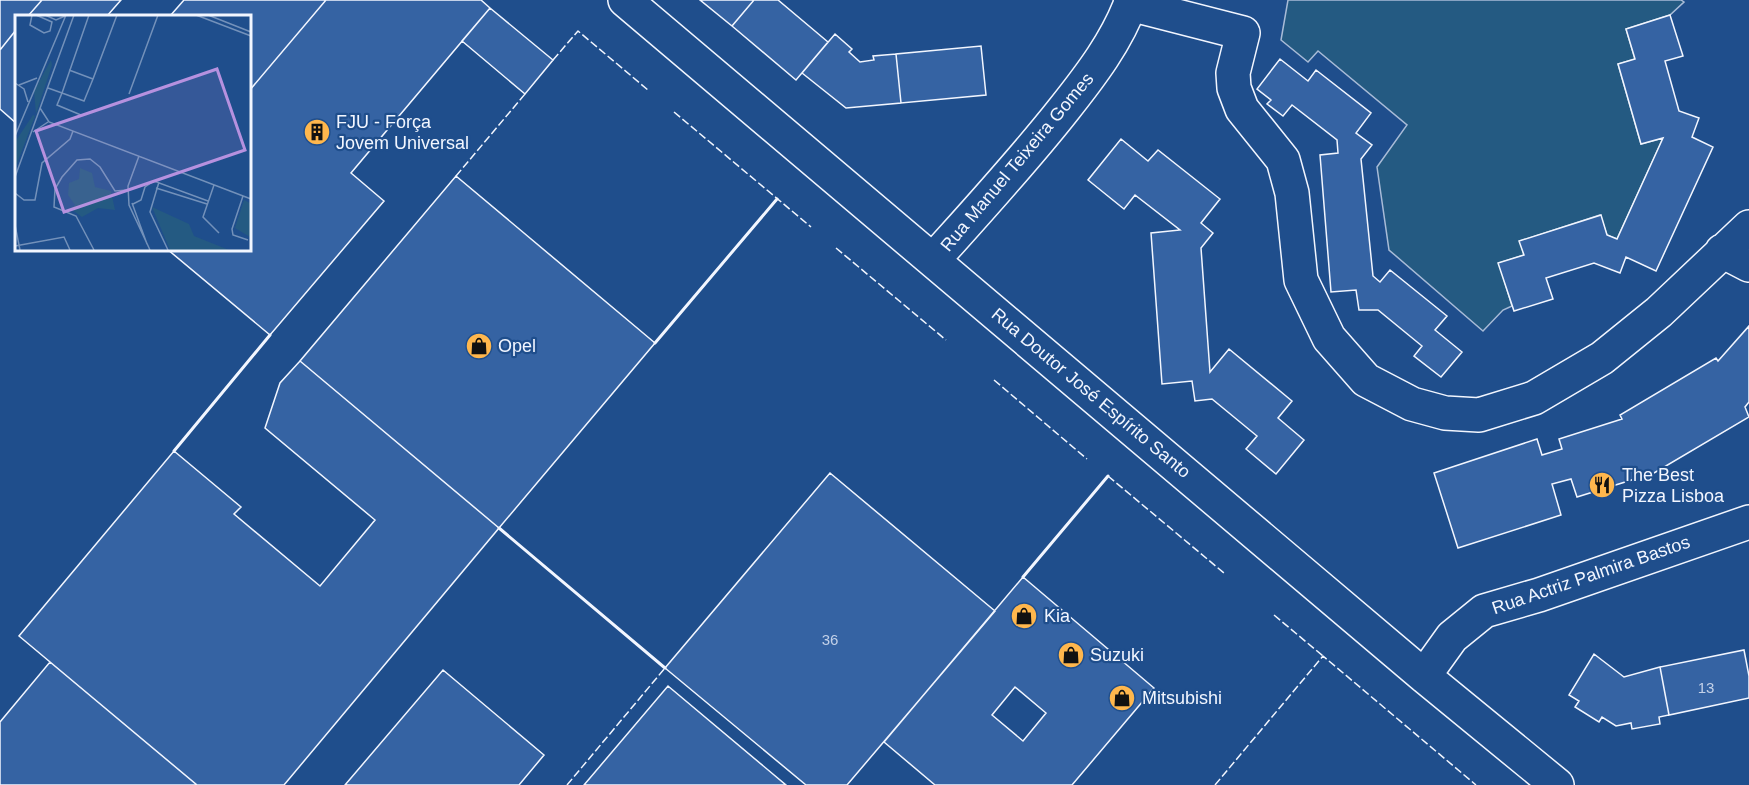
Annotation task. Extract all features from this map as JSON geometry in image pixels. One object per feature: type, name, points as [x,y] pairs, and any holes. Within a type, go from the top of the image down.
[{"type":"street","name":"Rua Doutor José Espírito Santo","points":[[625,0],[934,259],[1424,676],[1557,785]]},
{"type":"street","name":"Rua Manuel Teixeira Gomes","points":[[934,259],[1034,148],[1098,66],[1131,2]]},
{"type":"street","points":[[1131,2],[1243,33],[1233,72],[1234,88],[1242,109],[1275,147],[1288,176],[1301,280],[1329,338],[1366,380],[1412,404],[1445,413],[1479,415],[1534,398],[1602,358],[1659,312],[1735,258],[1749,227]]},
{"type":"street","name":"Rua Actriz Palmira Bastos","points":[[1424,676],[1452,637],[1484,611],[1749,522]]},
{"type":"shaded area","points":[[1288,0],[1681,0],[1684,2],[1670,15],[1626,29],[1635,59],[1618,64],[1641,144],[1663,138],[1617,239],[1607,235],[1600,215],[1520,241],[1524,255],[1499,263],[1512,306],[1503,310],[1483,331],[1389,250],[1377,167],[1407,125],[1318,51],[1308,62],[1281,40]]},
{"type":"building","points":[[0,0],[42,0],[29,15],[15,15],[15,31],[0,50]]},
{"type":"building","points":[[42,0],[121,0],[108,15],[29,15]]},
{"type":"building","points":[[184,0],[326,0],[250,90],[250,15],[171,15]]},
{"type":"building","name":"FJU - Força Jovem Universal","points":[[326,0],[481,0],[490,8],[351,173],[384,201],[270,335],[168,250],[250,250],[250,90]]},
{"type":"building","points":[[700,0],[754,0],[732,26]]},
{"type":"building","points":[[754,0],[778,0],[828,42],[796,80],[732,26]]},
{"type":"building","points":[[490,8],[553,60],[525,94],[462,41]]},
{"type":"building","points":[[1670,15],[1683,56],[1665,61],[1679,111],[1699,118],[1692,137],[1713,147],[1656,271],[1626,257],[1620,273],[1594,263],[1546,278],[1553,299],[1514,311],[1498,263],[1524,255],[1519,241],[1601,215],[1607,235],[1617,239],[1663,138],[1641,144],[1618,64],[1635,59],[1626,29]]},
{"type":"building","points":[[15,31],[15,122],[0,109],[0,50]]},
{"type":"building","points":[[835,34],[852,49],[849,52],[860,62],[874,60],[873,56],[896,54],[901,103],[846,108],[802,73]]},
{"type":"building","points":[[981,46],[986,95],[901,103],[896,54]]},
{"type":"building","points":[[1280,59],[1308,81],[1316,70],[1371,113],[1356,133],[1372,145],[1361,159],[1373,276],[1380,282],[1390,270],[1447,316],[1435,330],[1462,352],[1441,377],[1414,356],[1422,346],[1378,310],[1359,310],[1356,290],[1331,292],[1320,155],[1338,153],[1337,140],[1292,105],[1283,116],[1267,104],[1271,100],[1257,89]]},
{"type":"building","points":[[1121,139],[1148,161],[1158,150],[1220,199],[1201,223],[1213,233],[1201,248],[1210,372],[1229,349],[1292,401],[1278,418],[1304,440],[1276,474],[1246,449],[1257,436],[1212,399],[1195,401],[1192,381],[1162,384],[1151,233],[1180,230],[1135,195],[1124,209],[1088,180]]},
{"type":"building","points":[[456,176],[655,343],[499,528],[300,361]]},
{"type":"building","points":[[1749,326],[1749,402],[1745,407],[1749,417],[1654,473],[1577,497],[1571,479],[1552,484],[1561,515],[1458,548],[1434,473],[1537,439],[1542,455],[1562,449],[1559,439],[1622,419],[1620,415],[1716,358],[1718,361]]},
{"type":"building","points":[[300,361],[499,528],[284,785],[197,785],[19,636],[174,451],[241,507],[234,514],[320,586],[375,520],[265,428],[280,383]]},
{"type":"building","points":[[830,473],[995,611],[847,785],[806,785],[665,668]]},
{"type":"building","points":[[1023,577],[1154,688],[1072,785],[935,785],[884,742]],"holes":[[[1015,687],[1046,713],[1023,741],[992,715]]]},
{"type":"building","points":[[1744,650],[1749,676],[1749,698],[1669,715],[1660,667]]},
{"type":"building","points":[[1594,654],[1624,677],[1660,667],[1669,715],[1659,717],[1660,724],[1632,729],[1631,723],[1616,726],[1602,717],[1599,722],[1575,707],[1579,701],[1569,695]]},
{"type":"building","points":[[50,662],[197,785],[0,785],[0,722]]},
{"type":"building","points":[[443,670],[544,755],[519,785],[345,785]]},
{"type":"building","points":[[668,686],[786,785],[584,785]]},
{"type":"fence","points":[[553,60],[578,31],[648,90]]},
{"type":"fence","points":[[456,176],[525,94]]},
{"type":"fence","points":[[674,112],[811,227]]},
{"type":"fence","points":[[836,248],[946,340]]},
{"type":"fence","points":[[994,380],[1087,459]]},
{"type":"fence","points":[[1108,476],[1224,573]]},
{"type":"fence","points":[[1274,615],[1323,656]]},
{"type":"fence","points":[[1215,785],[1323,656],[1476,785]]},
{"type":"fence","points":[[567,785],[665,668]]},
{"type":"wall","points":[[655,343],[777,199]]},
{"type":"wall","points":[[174,451],[270,335]]},
{"type":"wall","points":[[1023,577],[1108,476]]},
{"type":"wall","points":[[499,528],[665,668]]},
{"type":"place","name":"FJU - Força Jovem Universal","points":[[317,132]]},
{"type":"place","name":"Opel","points":[[479,346]]},
{"type":"place","name":"The Best Pizza Lisboa","points":[[1602,485]]},
{"type":"place","name":"Kia","points":[[1024,616]]},
{"type":"place","name":"Suzuki","points":[[1071,655]]},
{"type":"place","name":"Mitsubishi","points":[[1122,698]]}]
